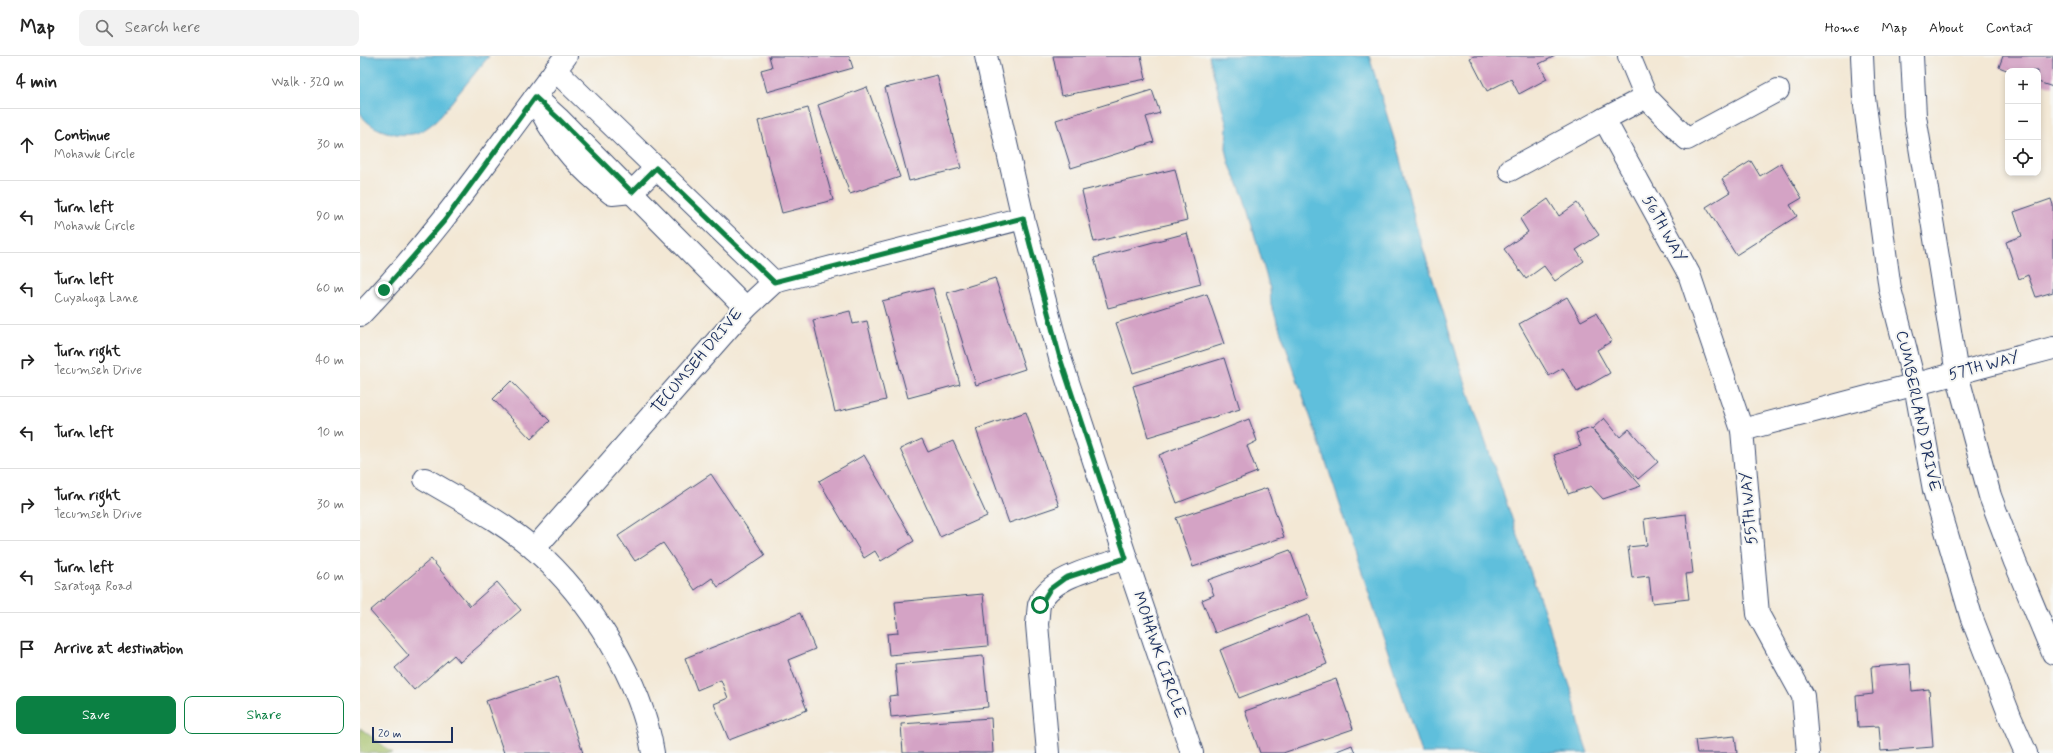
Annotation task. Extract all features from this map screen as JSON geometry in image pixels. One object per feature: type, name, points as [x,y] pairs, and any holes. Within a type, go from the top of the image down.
[{"type":"street","name":"MOHAWK CIRCLE","points":[[986,56],[1023,218],[1060,358],[1192,753]]},
{"type":"street","points":[[1630,56],[1646,97],[1687,138],[1778,90]]},
{"type":"street","name":"CUMBERLAND DRIVE","points":[[1862,56],[1864,98],[1890,289],[1915,385],[1934,490],[1971,616],[2011,719],[2026,753]]},
{"type":"street","points":[[1912,56],[1915,116],[1957,374],[1990,496],[2015,562],[2053,653]]},
{"type":"street","points":[[360,315],[384,290],[445,220],[560,63],[656,168],[774,282]]},
{"type":"street","name":"TECUMSEH DRIVE","points":[[534,549],[746,308],[558,118],[535,97]]},
{"type":"street","points":[[1510,170],[1646,97]]},
{"type":"street","name":"56TH WAY","points":[[1604,119],[1689,274],[1742,430]]},
{"type":"street","points":[[632,192],[656,168]]},
{"type":"street","points":[[746,308],[774,282],[1023,218]]},
{"type":"street","name":"57TH WAY","points":[[1915,385],[2053,348]]},
{"type":"street","points":[[1742,430],[1915,385]]},
{"type":"street","name":"55TH WAY","points":[[1742,430],[1758,614],[1804,696],[1808,753]]},
{"type":"street","points":[[425,479],[496,520],[534,549],[565,580],[595,618],[620,659],[639,704],[653,753]]},
{"type":"street","points":[[1048,753],[1037,624],[1040,605],[1050,589],[1065,578],[1126,558]]},
{"type":"green space","points":[[360,728],[393,753],[360,753]]},
{"type":"water","points":[[360,56],[489,56],[436,121],[418,132],[405,135],[390,133],[375,127],[364,118],[360,112]]},
{"type":"water","points":[[1209,56],[1369,56],[1399,155],[1416,226],[1472,403],[1571,689],[1581,732],[1588,753],[1421,753],[1326,462],[1271,304],[1270,289],[1244,198],[1229,163],[1226,148],[1227,126]]},
{"type":"building","points":[[769,56],[849,56],[853,68],[767,92],[761,70],[772,67]]},
{"type":"building","points":[[1053,56],[1141,56],[1146,79],[1061,96]]},
{"type":"building","points":[[1474,56],[1555,56],[1539,64],[1547,79],[1519,94],[1511,79],[1487,91],[1470,58]]},
{"type":"building","points":[[2003,56],[2053,56],[2053,87],[2041,83],[2041,68],[2005,68],[2005,69],[1999,67]]},
{"type":"building","points":[[937,75],[961,168],[909,181],[885,88]]},
{"type":"building","points":[[867,87],[900,177],[850,194],[818,105]]},
{"type":"building","points":[[1152,90],[1160,113],[1146,117],[1154,142],[1071,168],[1056,120]]},
{"type":"building","points":[[808,108],[833,200],[782,213],[758,121]]},
{"type":"building","points":[[1751,161],[1760,176],[1781,163],[1802,198],[1790,205],[1797,216],[1736,255],[1706,207],[1730,192],[1722,179]]},
{"type":"building","points":[[1175,169],[1187,220],[1094,242],[1082,191]]},
{"type":"building","points":[[1548,199],[1559,216],[1577,203],[1599,235],[1576,250],[1584,261],[1555,281],[1544,266],[1526,279],[1504,249],[1528,232],[1520,219]]},
{"type":"building","points":[[2051,199],[2053,205],[2053,292],[2036,297],[2028,275],[2019,279],[2006,242],[2022,236],[2014,212]]},
{"type":"building","points":[[1187,233],[1201,284],[1108,308],[1094,258]]},
{"type":"building","points":[[995,278],[1025,369],[976,385],[947,293]]},
{"type":"building","points":[[933,288],[960,384],[908,398],[882,301]]},
{"type":"building","points":[[1207,294],[1224,344],[1133,373],[1116,323]]},
{"type":"building","points":[[1567,297],[1581,321],[1596,313],[1612,341],[1597,350],[1610,373],[1577,392],[1563,368],[1549,376],[1519,324]]},
{"type":"building","points":[[850,311],[853,324],[867,321],[886,400],[835,412],[813,320]]},
{"type":"building","points":[[1224,358],[1240,409],[1148,437],[1133,386]]},
{"type":"building","points":[[511,381],[550,421],[531,439],[493,399]]},
{"type":"building","points":[[1026,412],[1059,506],[1009,523],[976,429]]},
{"type":"building","points":[[1604,418],[1620,437],[1629,429],[1658,462],[1638,479],[1592,429]]},
{"type":"building","points":[[1249,419],[1257,441],[1247,446],[1257,472],[1177,503],[1159,455]]},
{"type":"building","points":[[1591,428],[1641,486],[1603,499],[1591,486],[1568,494],[1554,455],[1581,446],[1576,433]]},
{"type":"building","points":[[922,439],[928,452],[953,441],[987,516],[940,537],[900,449]]},
{"type":"building","points":[[864,455],[914,541],[881,561],[875,551],[864,558],[819,481]]},
{"type":"building","points":[[711,474],[765,555],[718,587],[712,578],[695,590],[663,543],[635,561],[618,536]]},
{"type":"building","points":[[1267,488],[1284,537],[1193,567],[1176,518]]},
{"type":"building","points":[[1686,514],[1693,573],[1686,574],[1689,599],[1652,603],[1649,576],[1632,578],[1628,547],[1647,545],[1644,519]]},
{"type":"building","points":[[1290,550],[1308,598],[1215,633],[1202,600],[1214,595],[1208,580]]},
{"type":"building","points":[[431,559],[470,606],[497,582],[521,610],[460,662],[454,655],[414,690],[395,668],[409,656],[370,611]]},
{"type":"building","points":[[983,594],[988,646],[889,655],[887,634],[898,633],[895,602]]},
{"type":"building","points":[[800,613],[815,649],[788,660],[807,710],[729,740],[714,704],[728,698],[721,680],[697,690],[685,658]]},
{"type":"building","points":[[1308,615],[1327,664],[1239,698],[1220,650]]},
{"type":"building","points":[[983,656],[988,707],[891,717],[889,696],[898,695],[895,664]]},
{"type":"building","points":[[1910,664],[1912,691],[1929,689],[1933,747],[1881,751],[1879,726],[1858,727],[1856,696],[1873,694],[1871,667]]},
{"type":"building","points":[[557,677],[583,753],[504,753],[486,701]]},
{"type":"building","points":[[1336,679],[1353,729],[1283,753],[1260,753],[1245,711]]},
{"type":"building","points":[[991,718],[993,753],[903,753],[901,724]]},
{"type":"building","points":[[1735,736],[1737,753],[1697,753],[1695,740]]},
{"type":"building","points":[[1352,745],[1355,753],[1332,753]]},
{"type":"route","points":[[384,290],[445,220],[535,97],[632,192],[656,168],[774,282],[1023,218],[1060,358],[1126,558],[1065,578],[1050,589],[1040,605]]}]
